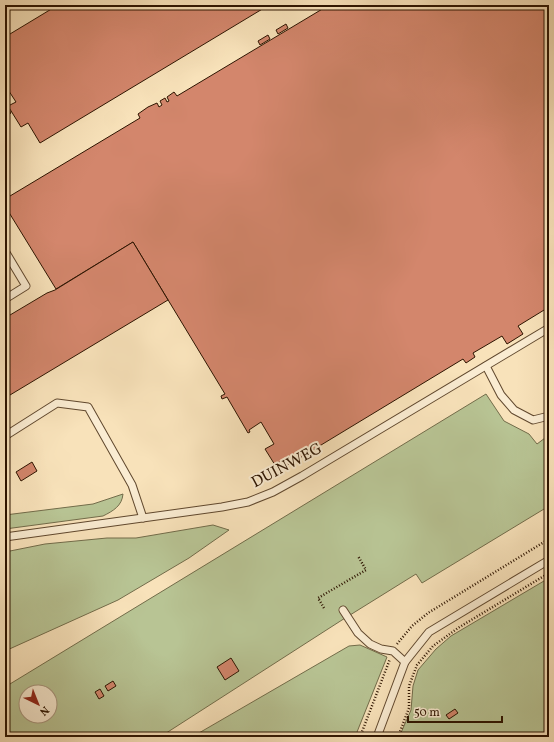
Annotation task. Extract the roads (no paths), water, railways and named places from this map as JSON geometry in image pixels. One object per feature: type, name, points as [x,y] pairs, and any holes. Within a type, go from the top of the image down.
[{"type":"lane","points":[[5,251],[26,286],[5,299]]},
{"type":"lane","name":"DUINWEG","points":[[5,537],[248,502],[273,492],[365,439],[549,328]]},
{"type":"lane","points":[[486,366],[501,395],[514,410],[534,420],[549,416]]},
{"type":"lane","points":[[5,436],[57,403],[88,407],[132,485],[143,518]]},
{"type":"lane","points":[[376,737],[404,662],[429,632],[549,560]]},
{"type":"lane","points":[[343,610],[358,633],[370,644],[381,649],[393,651],[404,662]]}]
